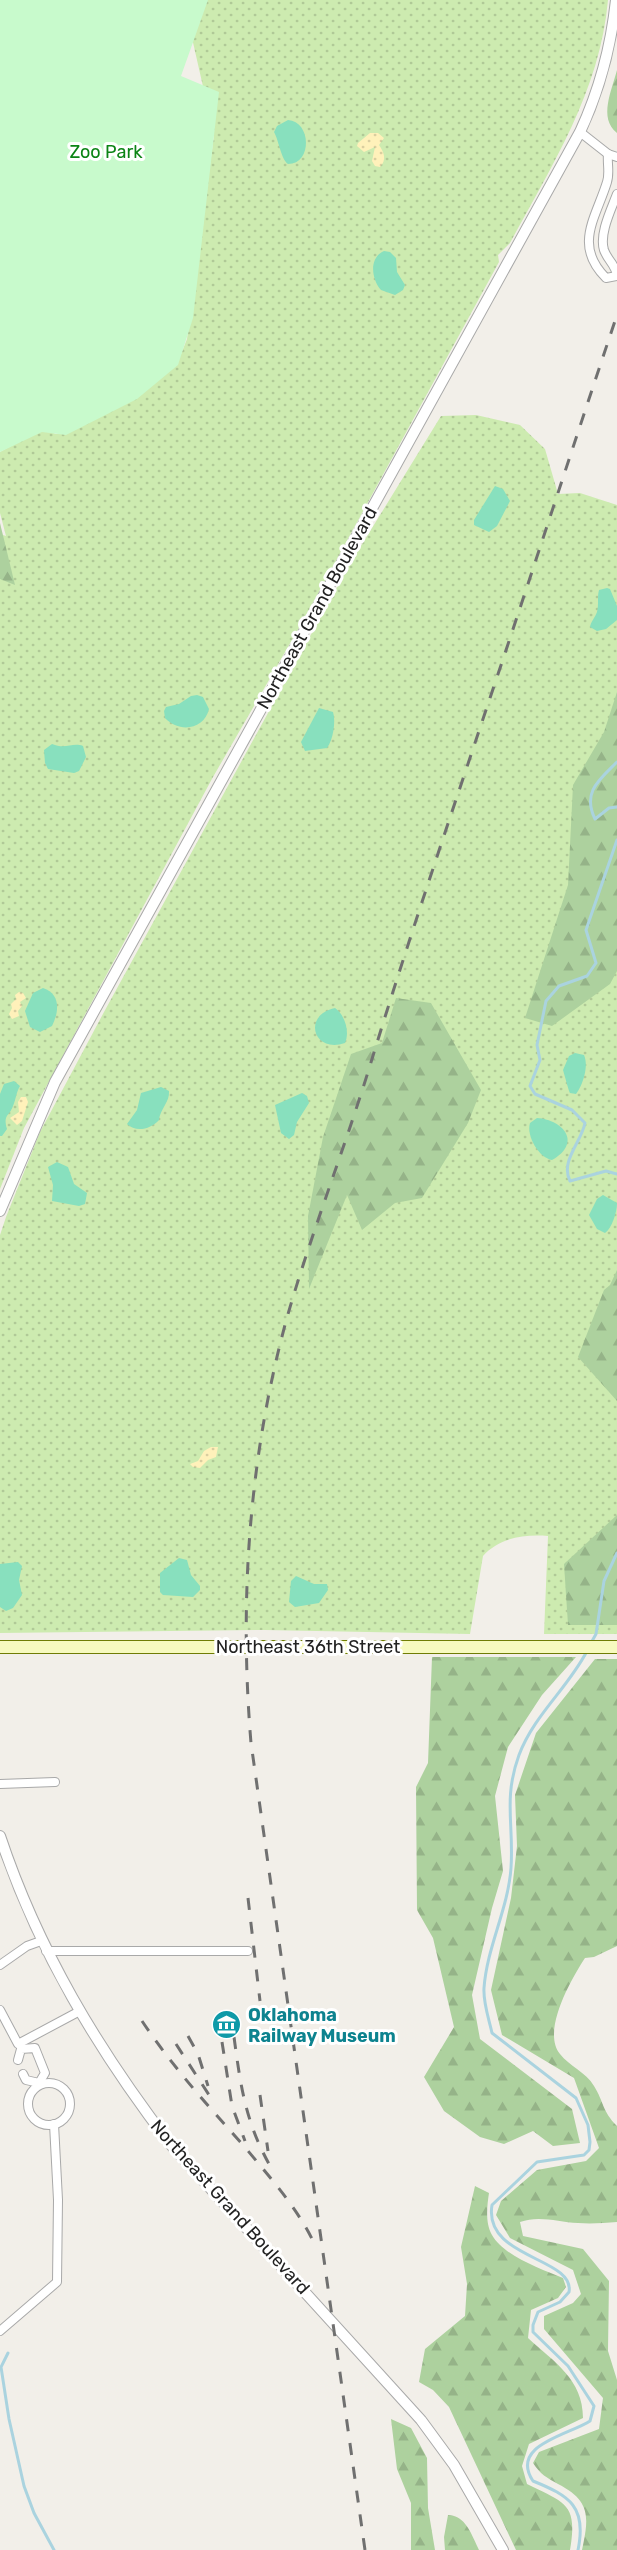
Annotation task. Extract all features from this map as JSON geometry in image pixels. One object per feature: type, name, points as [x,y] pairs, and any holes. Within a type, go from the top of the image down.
[{"type":"main road","name":"Northeast 36th Street","points":[[0,1647],[617,1647]]},
{"type":"street","name":"Northeast Grand Boulevard","points":[[0,1211],[56,1082],[580,132],[596,98],[610,50],[616,0]]},
{"type":"street","points":[[580,132],[612,156],[613,175],[603,193],[588,235],[589,251],[596,267],[606,278],[617,276],[616,267],[604,251],[603,238],[616,196],[603,193]]},
{"type":"street","points":[[588,235],[603,238]]},
{"type":"street","points":[[0,1784],[56,1782]]},
{"type":"street","name":"Northeast Grand Boulevard","points":[[0,1836],[43,1946],[78,2012],[136,2099],[171,2145],[421,2420],[454,2465],[503,2550]]},
{"type":"street","points":[[0,1965],[27,1946],[248,1951]]},
{"type":"street","points":[[0,2010],[20,2046],[18,2060]]},
{"type":"street","points":[[20,2046],[78,2012]]},
{"type":"street","points":[[20,2046],[35,2048],[45,2073],[40,2084],[30,2095],[28,2108],[35,2120],[47,2125],[60,2122],[69,2111],[68,2097],[60,2086],[40,2084],[26,2080],[23,2074]]},
{"type":"street","points":[[0,2331],[57,2282],[58,2200],[54,2124]]},
{"type":"green space","name":"Zoo Park","points":[[0,0],[208,0],[181,76],[219,92],[193,318],[178,365],[137,399],[66,435],[42,432],[0,452]]},
{"type":"green space","points":[[206,0],[608,0],[603,33],[585,96],[557,156],[510,243],[498,255],[499,262],[307,614],[213,777],[24,1128],[0,1189],[0,534],[6,536],[0,513],[0,452],[42,429],[64,434],[177,364],[187,339],[214,135],[192,38]]},
{"type":"green space","points":[[617,70],[617,133],[611,127],[607,112]]},
{"type":"green space","points":[[288,120],[296,122],[301,127],[306,142],[302,157],[288,164],[274,132],[277,126]]},
{"type":"green space","points":[[384,251],[390,252],[396,258],[397,272],[405,285],[403,290],[395,295],[381,290],[375,281],[374,264],[379,254]]},
{"type":"green space","points":[[476,415],[520,425],[545,449],[558,494],[580,493],[617,505],[617,1634],[544,1634],[548,1536],[512,1538],[497,1545],[483,1556],[470,1634],[265,1630],[0,1633],[0,1235],[6,1217],[40,1132],[348,567],[441,416]]},
{"type":"green space","points":[[495,486],[503,489],[510,501],[497,526],[489,532],[474,525],[474,520]]},
{"type":"green space","points":[[0,523],[15,585],[0,579]]},
{"type":"green space","points":[[610,589],[617,606],[617,620],[606,629],[597,631],[590,627],[597,612],[599,590]]},
{"type":"green space","points":[[617,692],[617,971],[610,984],[552,1026],[525,1018],[568,885],[573,785],[604,732]]},
{"type":"green space","points":[[197,695],[203,697],[209,709],[197,725],[177,726],[165,718],[166,707],[179,704]]},
{"type":"green space","points":[[319,708],[333,712],[334,726],[331,740],[327,748],[305,751],[301,742]]},
{"type":"green space","points":[[52,744],[83,746],[86,757],[79,771],[74,773],[48,769],[44,750]]},
{"type":"green space","points":[[43,988],[53,994],[57,1009],[52,1026],[40,1032],[30,1027],[25,1011],[33,993]]},
{"type":"green space","points":[[396,998],[431,1003],[481,1090],[468,1123],[422,1198],[395,1203],[362,1230],[347,1195],[309,1289],[308,1216],[323,1137],[351,1054],[382,1043]]},
{"type":"green space","points":[[335,1008],[344,1019],[347,1034],[345,1043],[334,1045],[319,1039],[315,1025],[318,1018],[325,1012]]},
{"type":"green space","points":[[575,1053],[584,1055],[586,1064],[583,1081],[576,1094],[570,1093],[563,1070],[569,1056]]},
{"type":"green space","points":[[14,1081],[20,1086],[6,1118],[7,1129],[0,1136],[0,1094],[4,1084]]},
{"type":"green space","points":[[161,1087],[169,1091],[169,1095],[159,1120],[143,1129],[127,1124],[137,1110],[141,1093]]},
{"type":"green space","points":[[302,1093],[307,1096],[309,1103],[297,1122],[294,1135],[289,1139],[281,1133],[275,1105]]},
{"type":"green space","points":[[537,1118],[555,1123],[566,1133],[568,1140],[566,1147],[552,1160],[538,1151],[532,1140],[530,1123]]},
{"type":"green space","points":[[57,1162],[68,1167],[74,1184],[87,1193],[85,1204],[79,1206],[52,1201],[53,1185],[48,1167]]},
{"type":"green space","points":[[603,1195],[617,1203],[614,1220],[605,1233],[597,1229],[589,1215],[597,1199]]},
{"type":"green space","points":[[617,1270],[617,1401],[578,1357],[604,1290],[610,1285]]},
{"type":"green space","points":[[617,1515],[617,1625],[568,1625],[564,1564]]},
{"type":"green space","points":[[179,1558],[187,1560],[191,1575],[200,1586],[200,1590],[193,1597],[163,1595],[160,1592],[160,1573]]},
{"type":"green space","points":[[18,1562],[22,1566],[19,1580],[22,1595],[13,1608],[6,1611],[0,1607],[0,1564]]},
{"type":"green space","points":[[296,1576],[314,1584],[327,1584],[328,1590],[319,1603],[295,1607],[289,1602],[291,1581]]},
{"type":"green space","points":[[432,1657],[576,1657],[542,1695],[508,1747],[495,1796],[503,1871],[472,1995],[480,2039],[572,2109],[580,2143],[553,2146],[533,2131],[504,2144],[480,2137],[444,2111],[424,2077],[454,2027],[433,1938],[417,1910],[416,1787],[428,1763]]},
{"type":"green space","points":[[595,1659],[617,1659],[617,1946],[594,1957],[585,1958],[560,2005],[554,2032],[555,2044],[560,2054],[591,2081],[608,2116],[617,2126],[617,2222],[583,2223],[541,2219],[520,2222],[523,2236],[583,2249],[609,2281],[608,2351],[617,2380],[617,2550],[582,2550],[586,2519],[582,2504],[569,2490],[544,2475],[533,2463],[539,2452],[599,2429],[603,2398],[544,2329],[544,2316],[573,2303],[581,2294],[573,2270],[510,2238],[496,2215],[501,2201],[537,2170],[586,2161],[599,2148],[574,2078],[502,2035],[491,1990],[511,1898],[517,1846],[515,1795],[536,1733]]},
{"type":"green space","points":[[475,2186],[489,2193],[487,2220],[492,2235],[498,2243],[524,2261],[563,2278],[566,2287],[558,2298],[531,2310],[528,2338],[565,2372],[572,2382],[582,2404],[583,2418],[529,2444],[522,2466],[527,2484],[559,2501],[570,2513],[572,2534],[570,2550],[516,2550],[449,2407],[433,2390],[419,2382],[425,2349],[465,2316],[467,2284],[461,2247]]},
{"type":"green space","points":[[391,2419],[411,2428],[427,2458],[428,2508],[435,2550],[411,2550],[411,2503],[397,2469]]},
{"type":"green space","points":[[448,2515],[464,2522],[479,2550],[445,2550],[444,2537]]},
{"type":"sand","points":[[370,133],[378,133],[384,138],[379,145],[384,156],[384,162],[380,167],[375,166],[372,161],[375,147],[364,152],[357,146]]},
{"type":"sand","points":[[19,992],[23,993],[26,998],[20,1002],[22,1006],[18,1011],[19,1016],[12,1019],[9,1014],[11,1004]]},
{"type":"sand","points":[[21,1097],[26,1097],[28,1102],[22,1121],[17,1125],[10,1118],[19,1112],[18,1102]]},
{"type":"sand","points":[[211,1447],[218,1447],[216,1457],[208,1460],[200,1468],[190,1464],[198,1461],[204,1451]]},
{"type":"waterway","points":[[617,762],[594,787],[590,801],[595,819],[609,808],[617,807]]},
{"type":"waterway","points":[[617,840],[586,930],[596,963],[587,976],[559,986],[546,1001],[537,1045],[540,1060],[530,1086],[535,1094],[572,1110],[585,1123],[569,1159],[570,1181],[606,1171],[617,1174]]},
{"type":"waterway","points":[[591,1643],[596,1634],[604,1581],[617,1553]]},
{"type":"waterway","points":[[578,2550],[580,2523],[573,2505],[557,2492],[533,2481],[528,2469],[529,2458],[535,2450],[590,2421],[594,2406],[568,2366],[533,2332],[538,2312],[560,2302],[569,2292],[567,2280],[558,2271],[514,2247],[501,2236],[493,2223],[492,2205],[537,2162],[584,2155],[589,2150],[588,2125],[576,2098],[492,2033],[485,2005],[484,1988],[489,1958],[509,1883],[512,1852],[510,1798],[514,1771],[533,1727],[587,1651]]},
{"type":"waterway","points":[[8,2353],[1,2367],[9,2419],[24,2486],[34,2513],[54,2550]]},
{"type":"railway","points":[[365,2550],[251,1743],[246,1635],[250,1527],[256,1473],[264,1420],[288,1314],[400,968],[617,315]]},
{"type":"railway","points":[[248,1898],[260,2001]]},
{"type":"railway","points":[[142,2021],[178,2070],[283,2194],[301,2219],[316,2247]]},
{"type":"railway","points":[[188,2036],[198,2054],[208,2086]]},
{"type":"railway","points":[[234,2037],[246,2106],[256,2138],[273,2171]]},
{"type":"railway","points":[[222,2042],[232,2106],[245,2141]]},
{"type":"railway","points":[[176,2044],[211,2098]]},
{"type":"railway","points":[[260,2095],[268,2151]]},
{"type":"place","name":"Oklahoma Railway Museum","points":[[227,2025]]}]
